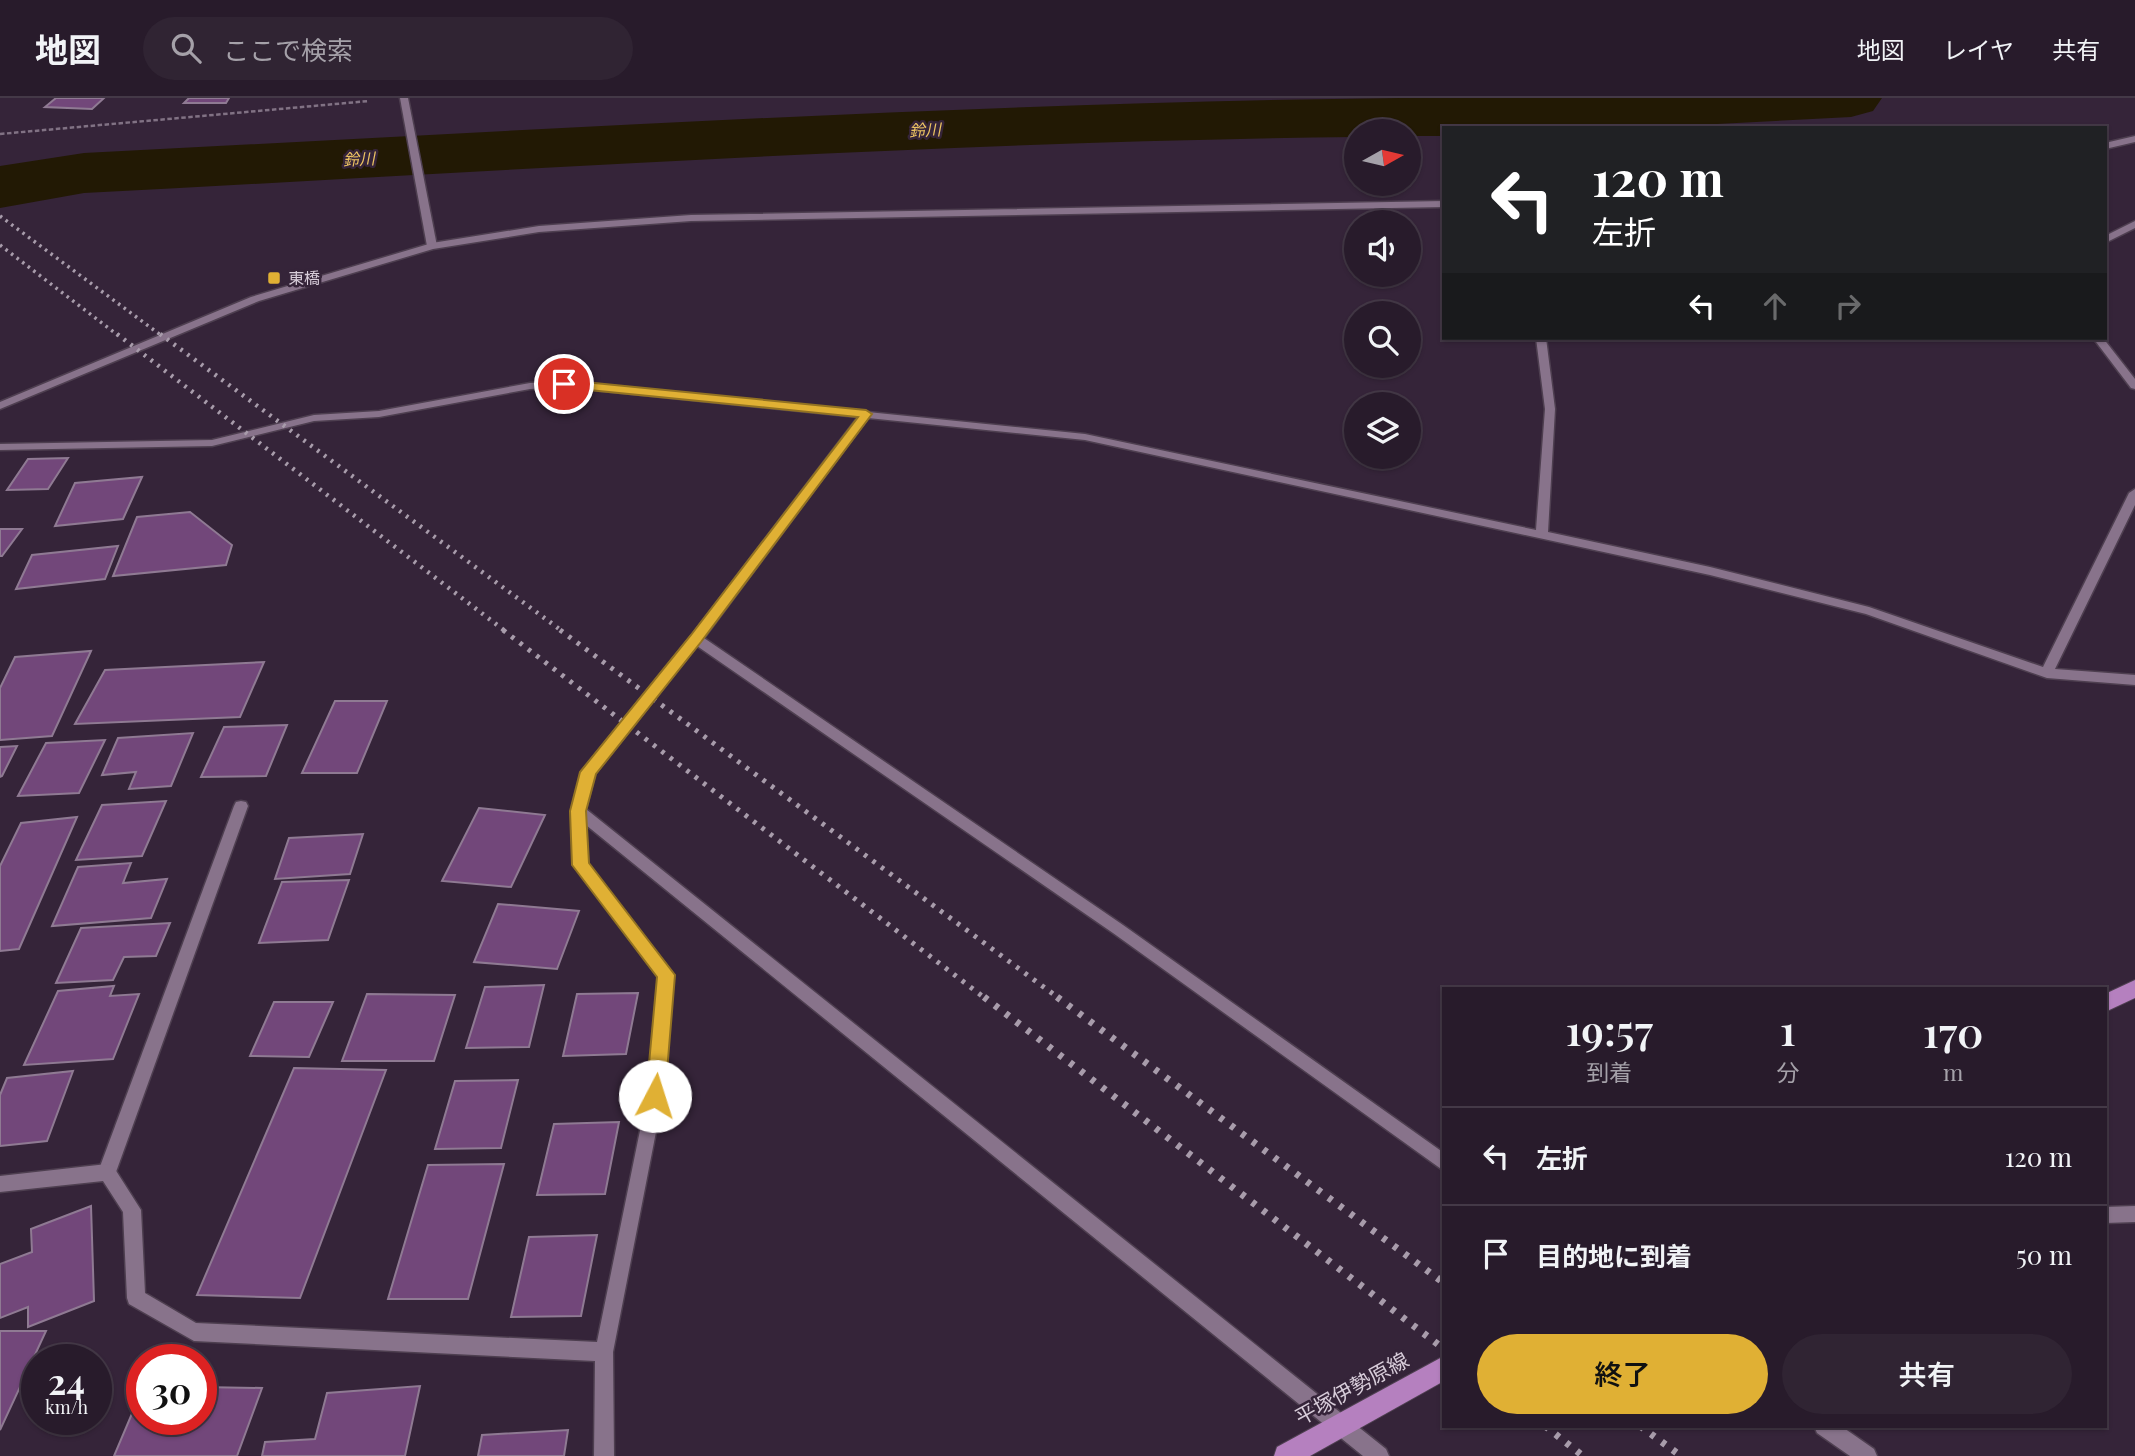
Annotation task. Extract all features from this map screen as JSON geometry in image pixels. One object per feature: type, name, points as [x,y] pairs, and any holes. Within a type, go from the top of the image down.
[{"type":"main road","points":[[2107,1003],[2135,988]]},
{"type":"main road","name":"平塚伊勢原線","points":[[1286,1456],[1442,1369]]},
{"type":"street","points":[[404,98],[432,246]]},
{"type":"street","points":[[2107,146],[2135,139]]},
{"type":"street","points":[[0,406],[255,299],[432,246],[539,229],[691,218],[1442,204]]},
{"type":"street","points":[[2107,239],[2135,224]]},
{"type":"street","points":[[1541,340],[1550,409],[1542,535]]},
{"type":"street","points":[[2100,340],[2135,386]]},
{"type":"street","points":[[0,447],[212,443],[314,418],[379,414],[530,386],[564,384],[1085,437],[1710,570],[1869,611],[2047,673],[2135,680]]},
{"type":"street","points":[[604,1456],[604,1352],[655,1096],[666,975],[580,865],[578,811],[588,772],[696,639],[866,414]]},
{"type":"street","points":[[2047,673],[2135,493]]},
{"type":"street","points":[[696,639],[1118,929],[1442,1162]]},
{"type":"street","points":[[107,1172],[241,806]]},
{"type":"street","points":[[578,811],[1379,1456]]},
{"type":"street","points":[[107,1172],[132,1210],[136,1298],[194,1332],[604,1352]]},
{"type":"street","points":[[0,1184],[107,1172]]},
{"type":"street","points":[[2107,1215],[2135,1214]]},
{"type":"street","points":[[1827,1428],[1867,1456]]},
{"type":"path","points":[[0,134],[371,100]]},
{"type":"building","points":[[56,98],[104,98],[92,109],[45,107]]},
{"type":"building","points":[[189,98],[229,98],[226,103],[184,103]]},
{"type":"building","points":[[68,458],[48,489],[7,490],[28,459]]},
{"type":"building","points":[[142,477],[123,519],[55,526],[75,483]]},
{"type":"building","points":[[190,512],[232,545],[226,565],[113,576],[137,517]]},
{"type":"building","points":[[0,529],[22,529],[2,556],[0,556]]},
{"type":"building","points":[[118,546],[105,579],[16,589],[32,555]]},
{"type":"building","points":[[91,651],[52,736],[0,740],[0,688],[15,657]]},
{"type":"building","points":[[264,662],[240,717],[75,724],[105,670]]},
{"type":"building","points":[[335,701],[387,701],[357,773],[302,773]]},
{"type":"building","points":[[287,725],[266,776],[201,777],[224,727]]},
{"type":"building","points":[[193,733],[171,786],[129,789],[136,772],[102,775],[118,738]]},
{"type":"building","points":[[105,740],[79,793],[18,796],[46,743]]},
{"type":"building","points":[[17,746],[2,776],[0,777],[0,747]]},
{"type":"building","points":[[166,801],[142,856],[76,860],[102,805]]},
{"type":"building","points":[[479,808],[545,815],[511,887],[442,881]]},
{"type":"building","points":[[77,817],[19,949],[0,951],[0,866],[21,823]]},
{"type":"building","points":[[363,834],[350,874],[275,879],[289,838]]},
{"type":"building","points":[[131,863],[123,883],[167,879],[151,918],[52,926],[78,867]]},
{"type":"building","points":[[349,880],[328,940],[259,943],[282,882]]},
{"type":"building","points":[[498,904],[579,911],[557,969],[474,962]]},
{"type":"building","points":[[170,923],[156,956],[124,957],[113,980],[56,983],[81,928]]},
{"type":"building","points":[[544,985],[529,1047],[466,1048],[485,987]]},
{"type":"building","points":[[114,986],[110,996],[139,994],[113,1059],[24,1065],[58,991]]},
{"type":"building","points":[[638,993],[626,1054],[563,1056],[577,994]]},
{"type":"building","points":[[367,994],[455,995],[434,1061],[342,1061]]},
{"type":"building","points":[[274,1002],[333,1002],[309,1057],[250,1056]]},
{"type":"building","points":[[294,1068],[386,1070],[300,1298],[197,1295]]},
{"type":"building","points":[[73,1071],[47,1141],[0,1146],[0,1095],[7,1078]]},
{"type":"building","points":[[518,1080],[501,1148],[435,1149],[455,1081]]},
{"type":"building","points":[[619,1122],[605,1194],[537,1195],[554,1124]]},
{"type":"building","points":[[504,1164],[468,1299],[388,1299],[428,1165]]},
{"type":"building","points":[[91,1206],[94,1301],[28,1327],[28,1307],[0,1318],[0,1264],[32,1252],[31,1229]]},
{"type":"building","points":[[597,1235],[581,1316],[511,1317],[529,1237]]},
{"type":"building","points":[[0,1331],[46,1331],[40,1344],[21,1344],[21,1385],[0,1430]]},
{"type":"building","points":[[420,1386],[405,1456],[262,1456],[265,1442],[315,1439],[327,1393]]},
{"type":"building","points":[[217,1387],[262,1388],[237,1456],[114,1456],[126,1428],[126,1435],[217,1435]]},
{"type":"building","points":[[568,1430],[564,1456],[478,1456],[482,1435]]},
{"type":"waterway","name":"鈴川","points":[[0,187],[84,173],[958,128],[1169,120],[1496,116],[1851,98]]},
{"type":"railway","points":[[0,216],[162,336]]},
{"type":"railway","points":[[0,245],[119,336]]},
{"type":"railway","points":[[117,334],[505,631]]},
{"type":"railway","points":[[160,334],[562,631]]},
{"type":"railway","points":[[503,630],[986,999]]},
{"type":"railway","points":[[560,630],[1060,999]]},
{"type":"railway","points":[[984,997],[1442,1347]]},
{"type":"railway","points":[[1057,997],[1442,1282]]},
{"type":"railway","points":[[1548,1428],[1583,1456]]},
{"type":"railway","points":[[1643,1428],[1681,1456]]},
{"type":"place","name":"東橋","points":[[274,278]]},
{"type":"route","points":[[564,384],[866,414],[696,639],[588,772],[578,811],[580,865],[666,975],[655,1096]]}]
